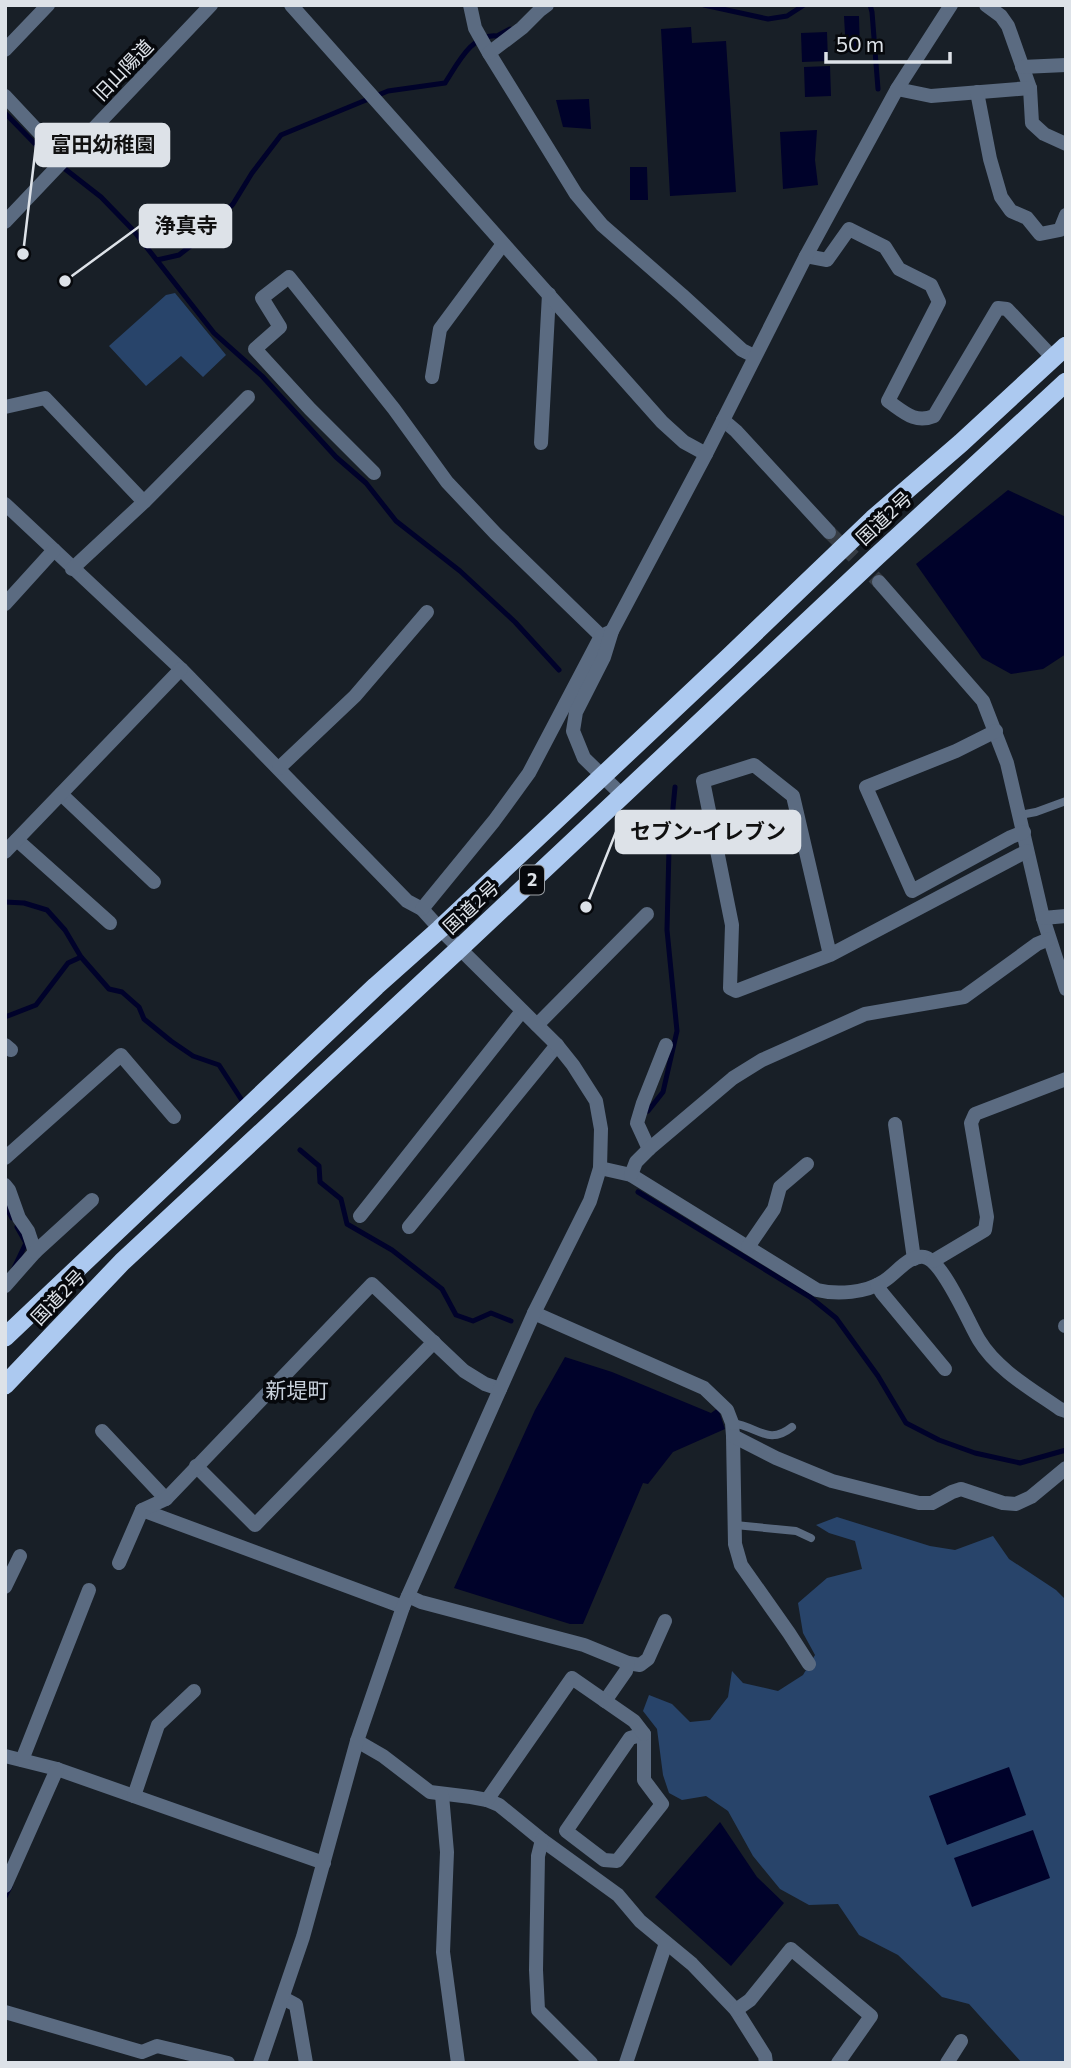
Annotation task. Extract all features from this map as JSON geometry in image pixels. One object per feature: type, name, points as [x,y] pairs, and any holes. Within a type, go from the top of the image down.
[{"type":"highway","name":"国道2号","points":[[5,1337],[376,986],[603,777],[873,519],[961,443],[1059,352]]},
{"type":"highway","name":"国道2号","points":[[5,1385],[122,1262],[1066,382]]},
{"type":"street","points":[[5,50],[48,5]]},
{"type":"street","name":"旧山陽道","points":[[5,222],[211,5]]},
{"type":"street","points":[[291,5],[662,422],[684,442],[706,453]]},
{"type":"street","points":[[470,5],[475,28],[489,53],[576,194],[602,225],[741,350],[754,356]]},
{"type":"street","points":[[489,53],[547,5]]},
{"type":"street","points":[[422,909],[494,821],[529,773],[706,453],[806,256],[897,89],[951,5]]},
{"type":"street","points":[[986,5],[1001,16],[1008,26],[1030,88],[1032,123],[1044,134],[1066,144]]},
{"type":"street","points":[[1022,67],[1066,65]]},
{"type":"street","points":[[897,89],[931,96],[1030,88]]},
{"type":"street","points":[[977,92],[1000,197],[1011,211],[1027,218],[1040,234],[1060,230],[1066,215]]},
{"type":"street","points":[[5,96],[64,159]]},
{"type":"street","points":[[806,256],[827,260],[849,229],[885,247],[899,269],[931,285],[939,302],[888,401],[909,416],[925,420],[934,416],[998,308],[1007,309],[1059,352]]},
{"type":"street","points":[[432,377],[440,329],[503,244]]},
{"type":"street","points":[[374,473],[255,349],[280,327],[262,298],[289,277],[447,482],[496,534],[607,634]]},
{"type":"street","points":[[541,443],[549,294]]},
{"type":"street","points":[[72,569],[144,502],[248,397]]},
{"type":"street","points":[[5,407],[45,398],[144,502]]},
{"type":"street","points":[[723,420],[829,532]]},
{"type":"street","points":[[5,504],[181,669],[407,901],[422,909],[557,1045],[596,1101],[601,1129],[600,1168],[590,1201],[534,1313],[405,1602],[357,1741],[324,1863],[260,2063]]},
{"type":"street","points":[[5,604],[54,550]]},
{"type":"street","points":[[879,582],[984,701],[1007,763],[1043,918],[1066,989]]},
{"type":"street","points":[[279,768],[355,696],[428,612]]},
{"type":"street","points":[[607,634],[604,657],[576,712],[573,731],[584,758],[622,795]]},
{"type":"street","points":[[5,852],[181,669]]},
{"type":"street","points":[[996,731],[956,751],[866,787],[912,891],[1024,832]]},
{"type":"street","points":[[830,956],[793,796],[754,765],[703,781],[732,925],[730,988],[736,991],[830,956],[1027,850]]},
{"type":"street","points":[[61,794],[155,882]]},
{"type":"street","points":[[17,840],[110,923]]},
{"type":"street","points":[[537,1025],[647,914]]},
{"type":"street","points":[[1043,918],[1066,916]]},
{"type":"street","points":[[631,1175],[636,1162],[649,1149],[733,1078],[762,1060],[865,1014],[964,997],[1037,944],[1049,939]]},
{"type":"street","points":[[360,1216],[522,1011]]},
{"type":"street","points":[[409,1227],[557,1045]]},
{"type":"street","points":[[649,1149],[638,1123],[666,1045]]},
{"type":"street","points":[[5,1158],[121,1055],[174,1117]]},
{"type":"street","points":[[933,1261],[985,1230],[987,1217],[971,1123],[975,1114],[1066,1079]]},
{"type":"street","points":[[895,1124],[914,1259]]},
{"type":"street","points":[[748,1247],[774,1209],[780,1187],[807,1164]]},
{"type":"street","points":[[600,1168],[631,1175],[817,1290],[830,1293],[859,1290],[877,1285],[914,1259],[924,1257],[933,1261],[947,1280],[981,1343],[998,1363],[1066,1411]]},
{"type":"street","points":[[5,1185],[19,1218],[28,1231],[35,1252]]},
{"type":"street","points":[[5,1286],[35,1252],[92,1200]]},
{"type":"street","points":[[119,1563],[142,1510],[166,1499],[372,1284],[464,1371],[499,1389]]},
{"type":"street","points":[[877,1285],[945,1369]]},
{"type":"street","points":[[534,1313],[704,1388],[727,1410],[733,1430],[735,1544],[741,1565],[809,1664]]},
{"type":"street","points":[[195,1466],[255,1525],[434,1342]]},
{"type":"street","points":[[733,1430],[776,1458],[832,1481],[919,1503],[932,1503],[961,1489],[1003,1503],[1016,1504],[1031,1497],[1066,1468]]},
{"type":"street","points":[[102,1431],[166,1499]]},
{"type":"street","points":[[142,1510],[405,1602],[421,1602],[584,1645],[628,1663],[640,1665],[648,1659],[665,1621]]},
{"type":"street","points":[[5,1587],[20,1556]]},
{"type":"street","points":[[22,1760],[89,1590]]},
{"type":"street","points":[[606,1701],[626,1671],[628,1663]]},
{"type":"street","points":[[487,1800],[572,1678],[634,1721],[643,1734],[644,1780],[662,1804],[617,1861],[604,1860],[566,1831],[630,1738],[643,1734]]},
{"type":"street","points":[[134,1796],[158,1725],[194,1691]]},
{"type":"street","points":[[357,1741],[383,1756],[430,1792],[487,1800],[499,1805],[618,1895],[640,1921],[692,1964],[736,2010],[765,2056],[766,2063]]},
{"type":"street","points":[[5,1756],[57,1769],[324,1863]]},
{"type":"street","points":[[5,1886],[57,1769]]},
{"type":"street","points":[[442,1795],[447,1852],[443,1952],[458,2063]]},
{"type":"street","points":[[542,1840],[538,1856],[538,2010],[591,2063]]},
{"type":"street","points":[[626,2063],[666,1943]]},
{"type":"street","points":[[736,2010],[750,2000],[791,1949],[872,2016],[838,2063]]},
{"type":"street","points":[[283,1998],[296,2005],[306,2063]]},
{"type":"street","points":[[5,2012],[142,2052],[157,2046],[228,2063]]},
{"type":"street","points":[[947,2063],[961,2041]]},
{"type":"lane","points":[[1020,815],[1066,801]]},
{"type":"lane","points":[[733,1430],[744,1425],[768,1436],[781,1436],[792,1427]]},
{"type":"lane","points":[[735,1525],[796,1531],[811,1538]]},
{"type":"shaded area","points":[[844,16],[859,16],[860,52],[846,52]]},
{"type":"shaded area","points":[[691,27],[692,43],[726,41],[736,192],[670,196],[661,29]]},
{"type":"shaded area","points":[[827,32],[828,61],[802,62],[801,33]]},
{"type":"shaded area","points":[[830,66],[831,96],[805,97],[804,67]]},
{"type":"shaded area","points":[[589,99],[591,129],[563,127],[556,100]]},
{"type":"shaded area","points":[[817,130],[815,160],[818,185],[783,189],[780,132]]},
{"type":"shaded area","points":[[630,167],[647,167],[648,200],[630,200]]},
{"type":"shaded area","points":[[175,293],[226,355],[203,377],[181,356],[146,386],[109,346],[166,295]]},
{"type":"shaded area","points":[[1008,490],[1066,517],[1066,654],[1043,669],[1011,674],[982,658],[916,564]]},
{"type":"shaded area","points":[[565,1357],[612,1372],[711,1413],[718,1408],[725,1429],[673,1452],[648,1484],[643,1483],[583,1624],[570,1624],[454,1588],[535,1410]]},
{"type":"shaded area","points":[[837,1517],[930,1546],[955,1550],[993,1536],[1009,1559],[1056,1590],[1066,1600],[1066,2063],[1022,2063],[969,2004],[942,1997],[898,1955],[859,1935],[838,1904],[809,1905],[780,1889],[753,1856],[728,1811],[706,1796],[682,1800],[669,1793],[663,1775],[657,1729],[643,1711],[649,1695],[672,1704],[690,1722],[710,1720],[728,1697],[732,1671],[743,1683],[778,1691],[803,1675],[815,1655],[803,1633],[798,1603],[827,1578],[862,1569],[855,1541],[829,1533],[816,1525]]},
{"type":"shaded area","points":[[1009,1767],[1026,1815],[947,1845],[929,1796]]},
{"type":"shaded area","points":[[720,1822],[757,1877],[784,1903],[731,1966],[655,1897]]},
{"type":"shaded area","points":[[1033,1830],[1050,1878],[972,1907],[954,1858]]},
{"type":"waterway","points":[[704,5],[768,19],[787,16],[804,5]]},
{"type":"waterway","points":[[870,5],[878,89]]},
{"type":"waterway","points":[[157,260],[179,255],[206,234],[233,204],[252,173],[281,135],[388,91],[445,83],[460,59],[473,45],[488,36],[497,36],[510,29]]},
{"type":"waterway","points":[[5,113],[42,151],[101,197],[133,230],[214,333],[262,376],[336,457],[366,483],[396,521],[460,571],[515,622],[559,670]]},
{"type":"waterway","points":[[648,1111],[663,1092],[677,1031],[667,930],[669,849],[675,787]]},
{"type":"waterway","points":[[5,902],[24,903],[47,910],[65,930],[81,957],[109,989],[122,992],[139,1007],[144,1019],[171,1041],[193,1056],[219,1065],[243,1102]]},
{"type":"waterway","points":[[5,1017],[36,1005],[68,963],[81,957]]},
{"type":"waterway","points":[[300,1150],[319,1166],[320,1182],[341,1199],[347,1224],[392,1250],[442,1289],[456,1315],[473,1321],[491,1313],[511,1321]]},
{"type":"waterway","points":[[638,1192],[810,1297],[836,1318],[878,1376],[906,1423],[939,1440],[975,1453],[1020,1463],[1066,1450]]},
{"type":"waterway","points":[[5,1205],[12,1218]]},
{"type":"waterway","points":[[14,1268],[26,1243],[17,1227]]},
{"type":"waterway","points":[[5,1897],[10,1887]]},
{"type":"tunnel","points":[[829,532],[879,582]]},
{"type":"place","name":"富田幼稚園","points":[[23,254]]},
{"type":"place","name":"浄真寺","points":[[65,281]]},
{"type":"place","name":"セブン-イレブン","points":[[586,907]]},
{"type":"district","name":"新堤町","points":[[297,1391]]}]
